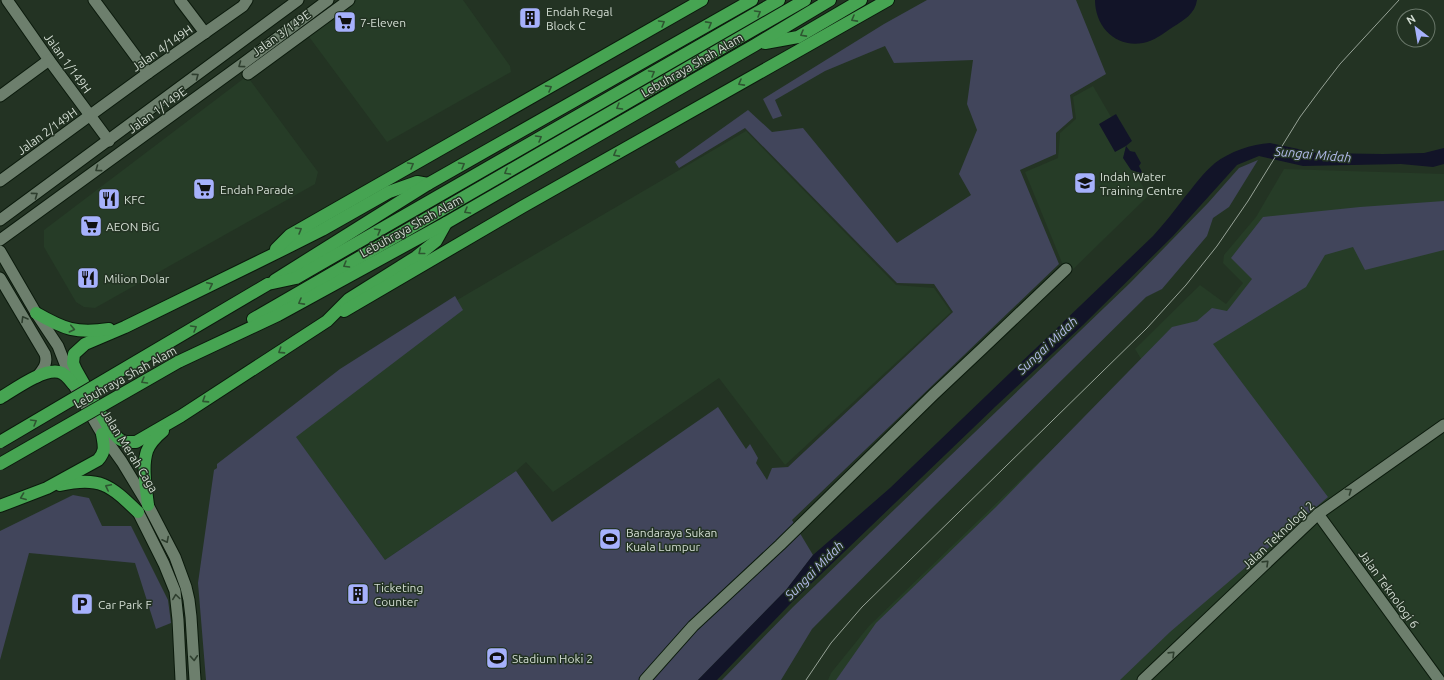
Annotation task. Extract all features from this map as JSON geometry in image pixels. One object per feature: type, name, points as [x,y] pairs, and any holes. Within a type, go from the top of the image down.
[{"type":"highway","points":[[270,256],[290,235],[702,0]]},
{"type":"highway","points":[[752,0],[428,184],[417,182],[389,192],[322,230],[125,327],[85,344],[74,354],[73,363],[110,430],[119,439],[125,442],[136,442],[181,416],[327,322],[522,206],[888,0]]},
{"type":"highway","points":[[268,284],[296,278],[779,0]]},
{"type":"highway","points":[[178,362],[805,0]]},
{"type":"highway","name":"Lebuhraya Shah Alam","points":[[0,464],[178,362],[278,315],[446,223],[755,45],[830,0]]},
{"type":"highway","points":[[755,45],[798,37],[861,0]]},
{"type":"highway","name":"Lebuhraya Shah Alam","points":[[0,442],[268,284],[428,184]]},
{"type":"highway","points":[[327,322],[349,299],[416,257],[436,241],[446,223]]},
{"type":"highway","points":[[36,313],[57,325],[70,330],[85,332],[125,327]]},
{"type":"highway","points":[[0,398],[37,377],[52,371],[60,372],[73,384]]},
{"type":"highway","points":[[47,488],[78,481],[94,482],[108,486],[143,509],[148,450],[156,437],[181,416]]},
{"type":"highway","points":[[0,506],[47,488],[98,460],[104,454],[102,434]]},
{"type":"street","name":"Jalan 1/149H","points":[[7,0],[108,141]]},
{"type":"street","points":[[94,0],[148,73]]},
{"type":"street","points":[[180,0],[205,34]]},
{"type":"street","name":"Jalan 4/149H","points":[[90,115],[205,34],[243,6],[247,0]]},
{"type":"street","name":"Jalan 1/149E","points":[[1,219],[298,0]]},
{"type":"street","name":"Jalan 1/149E","points":[[0,240],[328,0]]},
{"type":"street","name":"Jalan 3/149E","points":[[248,74],[349,0]]},
{"type":"street","points":[[0,96],[49,60]]},
{"type":"street","name":"Jalan 2/149H","points":[[0,181],[90,115]]},
{"type":"street","points":[[2,254],[13,234],[26,221]]},
{"type":"street","name":"Jalan Merah Caga","points":[[2,254],[36,313],[58,346],[73,384],[102,434],[122,462],[143,509],[175,591],[178,620],[180,680]]},
{"type":"street","points":[[645,680],[693,626],[780,545],[933,395],[1066,269]]},
{"type":"street","points":[[0,278],[45,354],[47,360],[46,364],[37,377]]},
{"type":"street","name":"Jalan Teknologi 2","points":[[1143,680],[1318,514],[1444,425]]},
{"type":"street","name":"Jalan Merah Caga","points":[[143,509],[175,557],[186,587],[191,617],[195,680]]},
{"type":"street","name":"Jalan Teknologi 6","points":[[1318,514],[1439,680]]},
{"type":"shaded area","points":[[354,0],[463,0],[510,66],[511,72],[387,142],[307,34]]},
{"type":"shaded area","name":"Bandaraya Sukan Kuala Lumpur","points":[[927,0],[1076,0],[1106,74],[1070,95],[1073,118],[1056,133],[1056,154],[1020,170],[1059,264],[792,520],[813,555],[786,590],[698,680],[206,680],[198,583],[214,470],[217,468],[217,464],[340,369],[455,296],[463,310],[296,437],[385,560],[516,471],[552,522],[718,407],[746,449],[750,444],[758,458],[756,463],[767,480],[772,468],[788,467],[953,312],[934,284],[897,283],[745,128],[679,168],[675,162],[748,110],[772,132],[803,128],[897,243],[971,195],[959,174],[977,130],[967,104],[973,60],[894,63],[885,46],[825,71],[775,100],[782,116],[773,119],[763,99],[884,24]]},
{"type":"shaded area","name":"Endah Parade","points":[[247,76],[318,172],[315,184],[95,308],[84,307],[76,302],[44,247],[44,230]]},
{"type":"shaded area","name":"Indah Water Training Centre","points":[[1093,86],[1111,117],[1116,114],[1132,141],[1126,146],[1130,151],[1135,152],[1141,163],[1139,166],[1143,174],[1135,172],[1148,196],[1067,275],[1025,172],[1058,158],[1060,133],[1076,119],[1073,97]]},
{"type":"shaded area","points":[[746,131],[896,285],[934,288],[951,312],[785,465],[719,378],[553,492],[526,462],[516,471],[385,560],[284,421],[435,313]]},
{"type":"shaded area","points":[[1258,160],[1229,207],[1213,218],[1207,236],[1162,289],[1146,297],[932,508],[812,629],[781,680],[722,680],[793,607],[1130,283],[1208,203],[1239,168]]},
{"type":"shaded area","points":[[1284,169],[1444,174],[1444,680],[828,680],[831,673],[869,626],[1143,362],[1135,349],[1200,285],[1226,304],[1243,283],[1223,263],[1224,255],[1256,217]]},
{"type":"shaded area","points":[[1444,201],[1444,250],[1365,270],[1353,247],[1325,255],[1306,287],[1213,344],[1328,497],[1170,632],[1120,680],[836,680],[876,623],[996,507],[1172,327],[1197,321],[1212,308],[1227,311],[1252,279],[1231,258],[1263,217],[1360,207]]},
{"type":"shaded area","points":[[73,495],[89,498],[102,526],[131,526],[168,600],[171,623],[156,629],[135,563],[29,553],[0,660],[0,531]]},
{"type":"water","points":[[1095,0],[1197,0],[1194,9],[1181,22],[1151,40],[1133,44],[1116,39],[1109,34],[1099,19]]},
{"type":"water","points":[[1116,114],[1132,141],[1115,152],[1099,124]]},
{"type":"water","name":"Sungai Midah","points":[[1270,143],[1317,153],[1424,153],[1444,148],[1444,164],[1433,167],[1401,164],[1303,166],[1259,156],[1237,165],[1173,236],[1083,325],[996,406],[792,602],[717,680],[698,680],[786,590],[813,555],[890,488],[1153,236],[1215,163],[1241,149]]},
{"type":"water","points":[[1126,146],[1130,151],[1135,152],[1141,163],[1139,166],[1143,174],[1131,170],[1123,158]]},
{"type":"tram line","points":[[806,680],[831,643],[862,607],[1147,328],[1186,285],[1217,246],[1248,201],[1300,117],[1320,90],[1340,64],[1399,0]]},
{"type":"place","name":"Endah Regal Block C","points":[[530,18]]},
{"type":"place","name":"7-Eleven","points":[[345,22]]},
{"type":"place","name":"Indah Water Training Centre","points":[[1085,183]]},
{"type":"place","name":"Endah Parade","points":[[204,189]]},
{"type":"place","name":"KFC","points":[[109,199]]},
{"type":"place","name":"AEON BiG","points":[[91,226]]},
{"type":"place","name":"Milion Dolar","points":[[88,278]]},
{"type":"place","name":"Bandaraya Sukan Kuala Lumpur","points":[[610,539]]},
{"type":"place","name":"Ticketing Counter","points":[[358,594]]},
{"type":"place","name":"Car Park F","points":[[82,604]]},
{"type":"place","name":"Stadium Hoki 2","points":[[497,658]]}]
